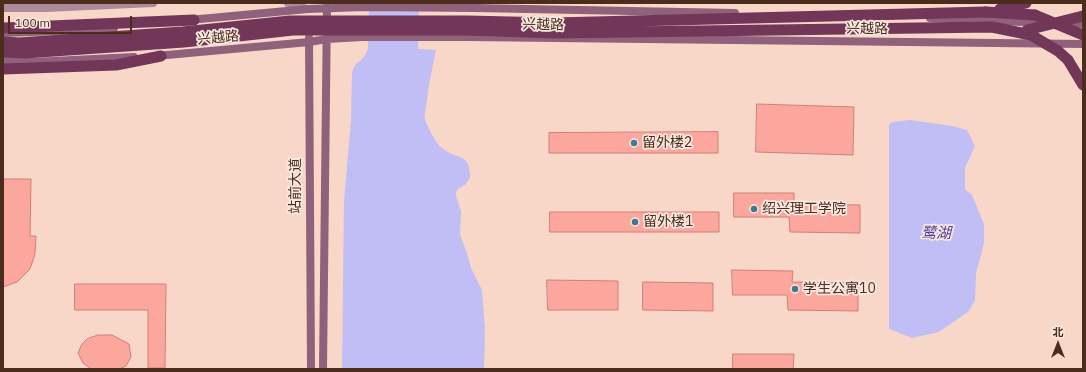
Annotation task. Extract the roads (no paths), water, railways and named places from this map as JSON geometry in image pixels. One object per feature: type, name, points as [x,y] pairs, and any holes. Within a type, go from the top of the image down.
[{"type":"highway","points":[[986,12],[1026,3]]},
{"type":"highway","points":[[3,42],[19,43],[183,32],[290,21],[467,21],[555,23],[986,12],[1035,15],[1083,35]]},
{"type":"highway","points":[[3,52],[25,53],[184,42],[293,30],[465,30],[555,33],[992,27],[1027,30],[1083,16]]},
{"type":"highway","points":[[3,28],[194,20]]},
{"type":"highway","points":[[992,27],[1031,35],[1058,51],[1068,60],[1083,85]]},
{"type":"highway","points":[[3,69],[116,66],[161,56]]},
{"type":"main road","name":"兴越路","points":[[3,33],[92,30],[167,24],[308,6],[875,16],[1083,24]]},
{"type":"main road","name":"站前大道","points":[[308,6],[311,369]]},
{"type":"main road","name":"站前大道","points":[[323,369],[327,6]]},
{"type":"main road","name":"兴越路","points":[[3,61],[33,62],[161,56],[327,39],[362,37],[1083,44]]},
{"type":"street","points":[[3,8],[25,6],[153,3]]},
{"type":"street","points":[[288,3],[308,6]]},
{"type":"water","points":[[369,3],[419,3],[418,49],[436,50],[425,118],[430,130],[440,146],[448,152],[462,158],[468,164],[470,178],[465,185],[459,188],[456,192],[456,196],[461,211],[460,235],[471,268],[482,290],[485,329],[484,369],[342,369],[344,201],[351,120],[352,72],[355,65],[364,57],[368,49]]},
{"type":"water","name":"鹭湖","points":[[910,120],[952,126],[967,130],[975,146],[965,168],[965,189],[972,195],[984,224],[984,243],[976,274],[975,300],[969,311],[939,332],[912,338],[889,329],[889,124],[893,122]]},
{"type":"place","name":"留外楼2","points":[[634,143]]},
{"type":"place","name":"绍兴理工学院","points":[[754,209]]},
{"type":"place","name":"留外楼1","points":[[635,222]]},
{"type":"place","name":"学生公寓10","points":[[795,289]]}]
